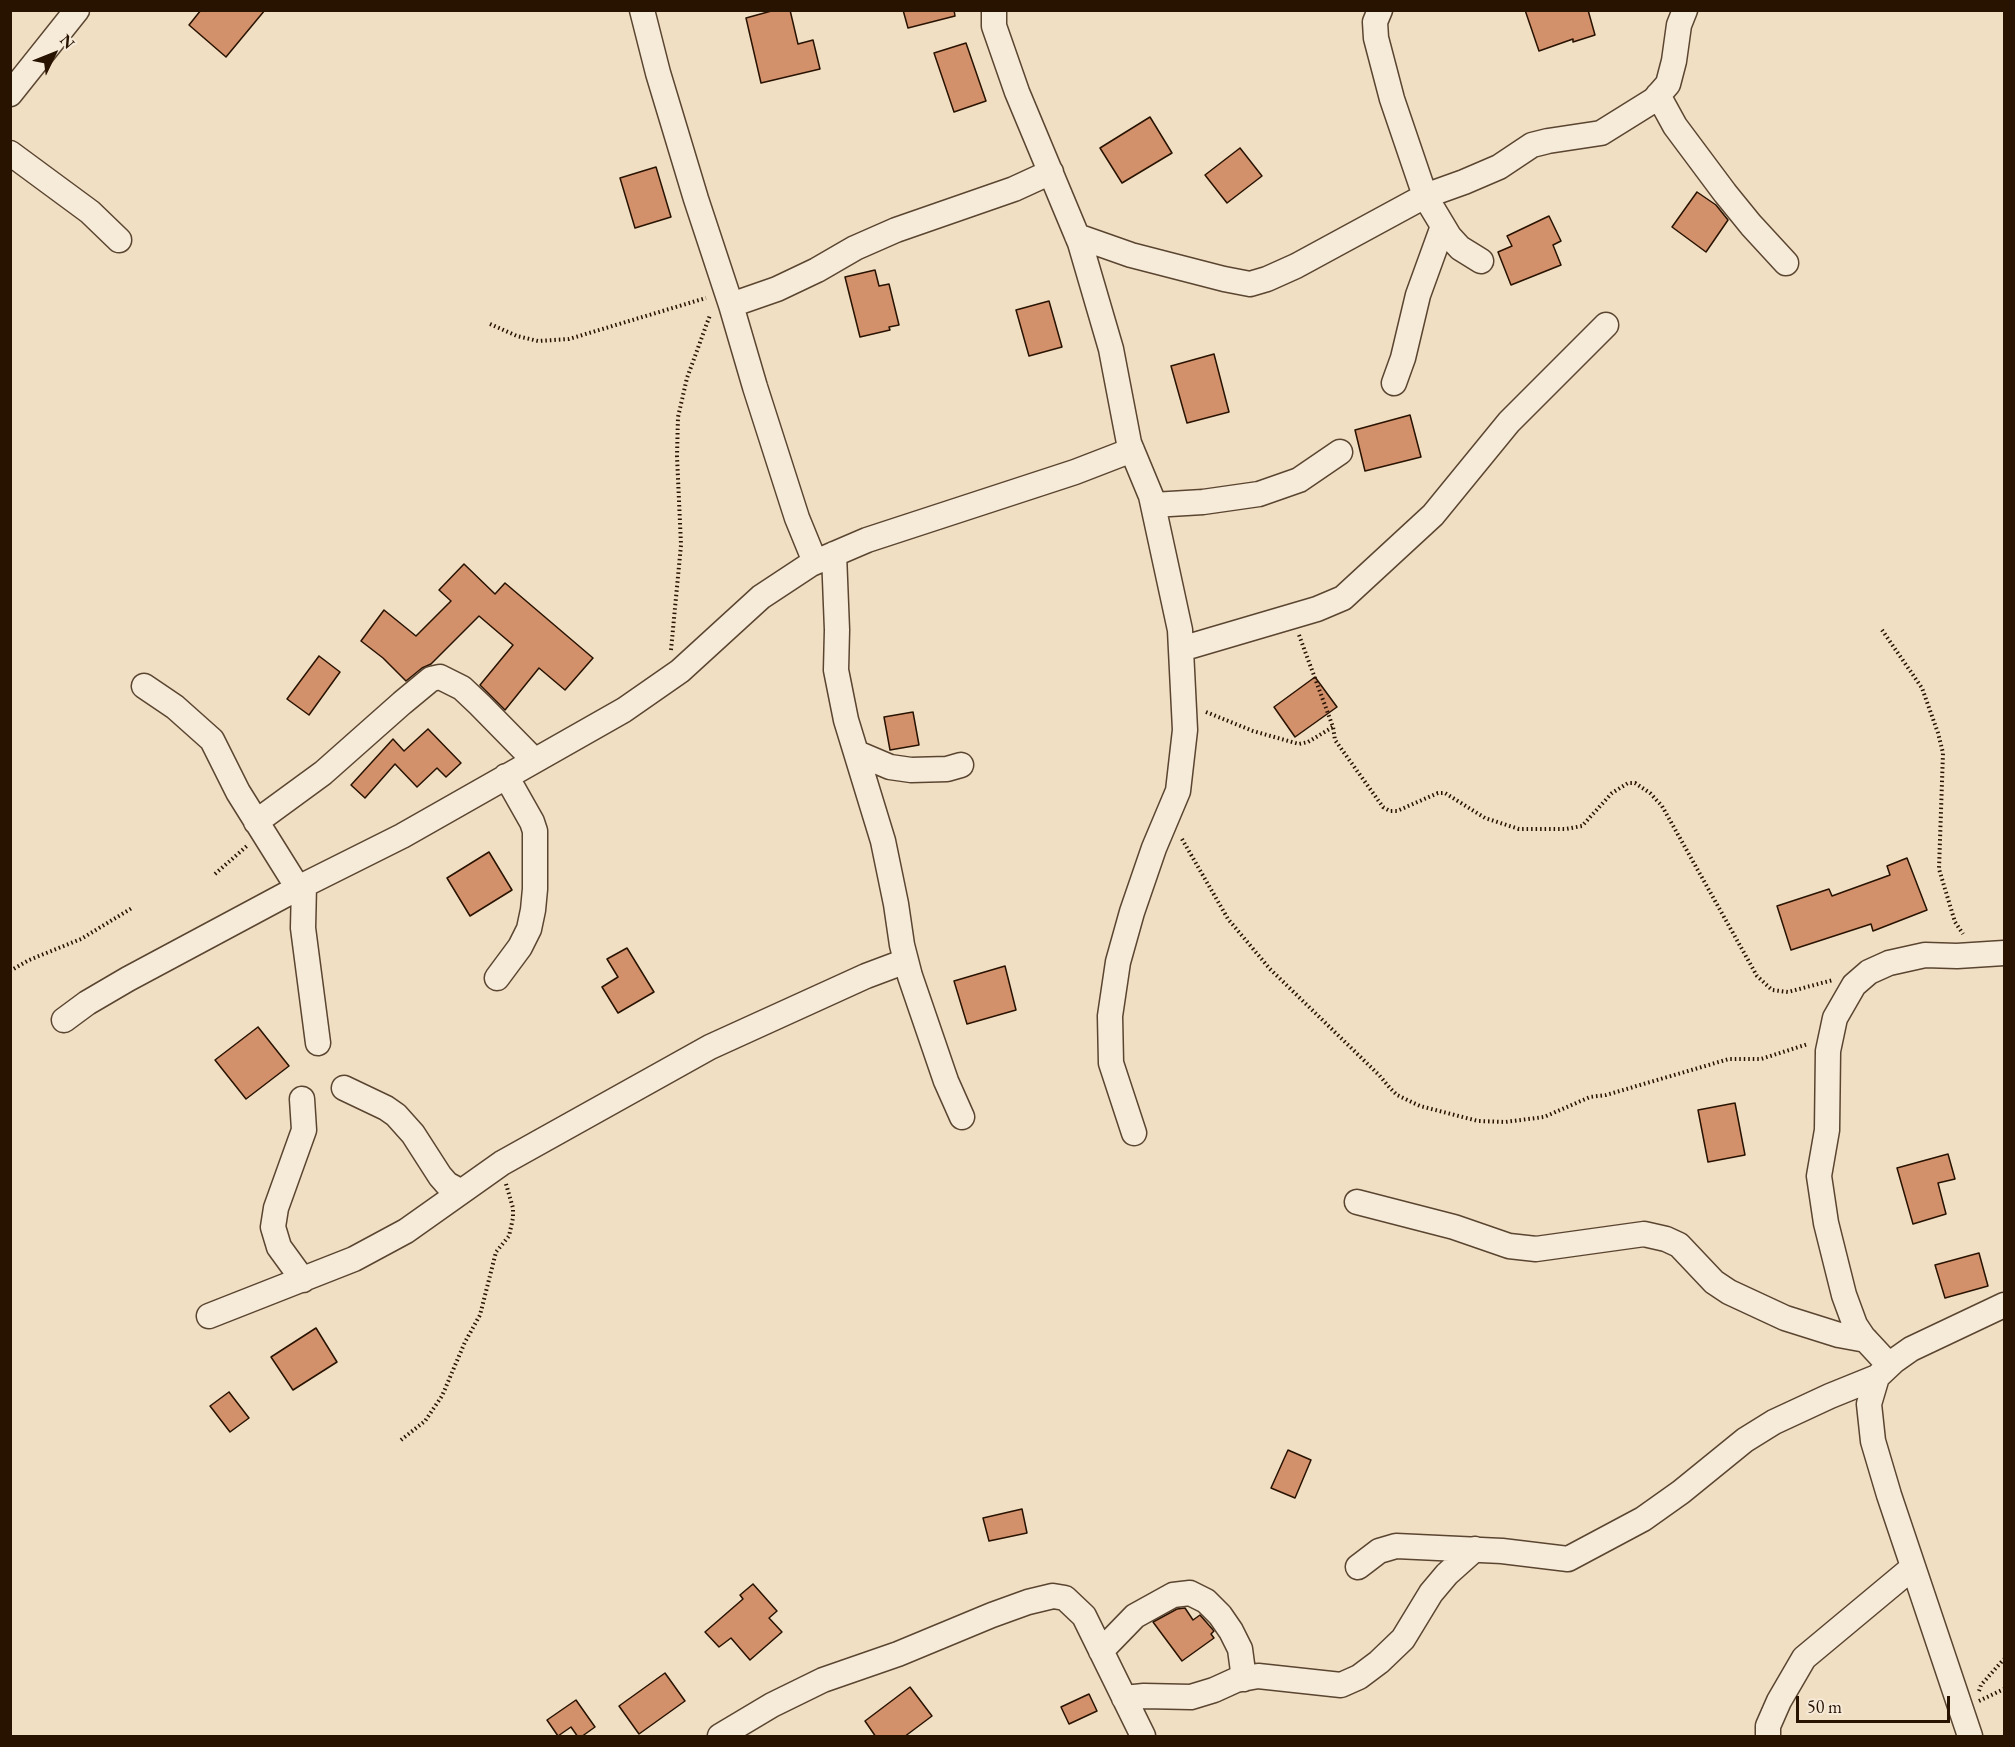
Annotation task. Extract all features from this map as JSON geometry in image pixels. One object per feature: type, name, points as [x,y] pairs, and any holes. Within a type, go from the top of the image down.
[{"type":"street","points":[[10,94],[76,10]]},
{"type":"street","points":[[642,10],[724,293],[778,459],[798,518],[824,558],[837,630],[836,670],[846,720],[883,841],[906,961],[946,1081],[962,1117]]},
{"type":"street","points":[[994,10],[994,26],[1017,92],[1077,236],[1112,350],[1132,450],[1153,505],[1180,630],[1185,730],[1178,790],[1132,912],[1118,962],[1110,1016],[1111,1063],[1134,1133]]},
{"type":"street","points":[[1380,10],[1375,22],[1376,38],[1392,99],[1425,196],[1449,237],[1460,248],[1481,261]]},
{"type":"street","points":[[1077,236],[1131,255],[1250,284],[1296,266],[1425,196],[1464,182],[1498,166],[1532,145],[1601,133],[1654,100],[1668,84],[1674,61],[1678,25],[1685,10]]},
{"type":"street","points":[[1658,95],[1675,126],[1725,193],[1750,225],[1786,263]]},
{"type":"street","points":[[10,153],[90,212],[119,240]]},
{"type":"street","points":[[724,293],[777,289],[855,248],[896,230],[1004,193],[1051,172]]},
{"type":"street","points":[[1394,383],[1403,358],[1418,295],[1443,226]]},
{"type":"street","points":[[1181,649],[1292,616],[1342,598],[1433,515],[1509,422],[1606,325]]},
{"type":"street","points":[[64,1020],[87,1003],[128,979],[301,886],[402,836],[624,710],[680,671],[761,597],[824,558],[867,540],[1075,472],[1132,450]]},
{"type":"street","points":[[1153,505],[1203,502],[1259,494],[1299,480],[1340,452]]},
{"type":"street","points":[[259,827],[431,679],[440,677],[462,688],[534,760]]},
{"type":"street","points":[[144,687],[175,707],[212,740],[238,792],[259,827],[301,886],[303,928],[318,1043]]},
{"type":"street","points":[[857,753],[890,767],[911,770],[947,769],[961,765]]},
{"type":"street","points":[[497,978],[520,947],[529,929],[535,889],[535,831],[506,776]]},
{"type":"street","points":[[1883,1371],[1855,1325],[1844,1295],[1826,1223],[1818,1176],[1827,1130],[1828,1051],[1835,1018],[1854,985],[1869,972],[1889,963],[1925,955],[2004,953]]},
{"type":"street","points":[[209,1316],[354,1259],[406,1231],[502,1163],[710,1047],[866,976],[906,961]]},
{"type":"street","points":[[344,1088],[396,1115],[413,1134],[440,1176],[447,1184],[460,1191]]},
{"type":"street","points":[[302,1099],[304,1130],[276,1208],[273,1227],[279,1247],[303,1280]]},
{"type":"street","points":[[1357,1202],[1454,1227],[1509,1246],[1536,1249],[1644,1234],[1666,1239],[1679,1245],[1714,1282],[1729,1293],[1785,1318],[1839,1335],[1866,1340]]},
{"type":"street","points":[[1358,1567],[1379,1551],[1396,1546],[1475,1549],[1568,1559],[1643,1519],[1681,1492],[1745,1440],[1773,1422],[1883,1371],[1911,1349],[2004,1305]]},
{"type":"street","points":[[1883,1371],[1869,1404],[1873,1441],[1912,1568],[1970,1737]]},
{"type":"street","points":[[1124,1698],[1191,1697],[1258,1676],[1341,1685],[1359,1677],[1380,1662],[1403,1639],[1431,1593],[1447,1574],[1475,1549]]},
{"type":"street","points":[[1768,1737],[1768,1726],[1804,1658],[1912,1568]]},
{"type":"street","points":[[1101,1650],[1135,1616],[1173,1595],[1190,1593],[1206,1601],[1231,1631],[1240,1649],[1244,1679]]},
{"type":"street","points":[[720,1737],[772,1705],[823,1680],[898,1654],[992,1615],[1053,1596],[1065,1599],[1084,1616],[1143,1737]]},
{"type":"path","points":[[490,324],[517,336],[538,340],[569,339],[724,293]]},
{"type":"path","points":[[668,680],[681,545],[677,456],[678,417],[687,378],[724,293]]},
{"type":"path","points":[[1292,616],[1333,727],[1335,740],[1383,807],[1390,811],[1397,811],[1445,793],[1485,818],[1519,829],[1566,829],[1582,826],[1612,793],[1628,783],[1635,783],[1650,793],[1662,806],[1757,976],[1772,990],[1788,992],[1834,980]]},
{"type":"path","points":[[1882,630],[1922,688],[1938,733],[1942,753],[1939,869],[1955,922],[1977,955]]},
{"type":"path","points":[[1183,703],[1253,731],[1299,744],[1308,742],[1333,727]]},
{"type":"path","points":[[1168,815],[1228,919],[1270,969],[1397,1095],[1420,1106],[1478,1121],[1505,1122],[1544,1118],[1590,1097],[1606,1095],[1729,1059],[1761,1059],[1798,1048],[1832,1033]]},
{"type":"path","points":[[215,874],[259,827]]},
{"type":"path","points":[[10,971],[29,960],[81,939],[132,908]]},
{"type":"path","points":[[401,1440],[425,1421],[442,1396],[465,1342],[480,1315],[496,1252],[509,1236],[513,1208],[502,1163]]},
{"type":"path","points":[[2004,1659],[1981,1685],[1973,1704],[2004,1689]]},
{"type":"building","points":[[201,10],[265,10],[226,57],[189,25]]},
{"type":"building","points":[[775,10],[790,10],[798,44],[813,40],[820,69],[761,83],[746,18]]},
{"type":"building","points":[[903,10],[954,10],[955,16],[908,28]]},
{"type":"building","points":[[1525,10],[1588,10],[1595,35],[1573,42],[1573,39],[1539,51]]},
{"type":"building","points":[[966,43],[986,101],[954,112],[934,53]]},
{"type":"building","points":[[1150,117],[1172,153],[1122,183],[1100,148]]},
{"type":"building","points":[[1240,148],[1262,176],[1227,203],[1205,175]]},
{"type":"building","points":[[656,167],[671,217],[635,228],[620,178]]},
{"type":"building","points":[[1697,192],[1716,205],[1728,220],[1706,252],[1672,227]]},
{"type":"building","points":[[1549,216],[1561,241],[1553,245],[1561,265],[1511,285],[1498,252],[1512,246],[1507,236]]},
{"type":"building","points":[[875,270],[879,286],[889,284],[899,325],[889,327],[890,330],[860,337],[845,277]]},
{"type":"building","points":[[1049,301],[1062,347],[1029,356],[1016,310]]},
{"type":"building","points":[[1214,354],[1229,412],[1187,423],[1171,366]]},
{"type":"building","points":[[1410,415],[1421,457],[1365,471],[1355,430]]},
{"type":"building","points":[[464,564],[495,594],[505,583],[593,658],[565,690],[539,668],[505,710],[480,685],[513,645],[479,616],[431,664],[406,681],[383,658],[361,641],[384,610],[416,636],[451,601],[439,590]]},
{"type":"building","points":[[319,656],[340,672],[309,715],[287,699]]},
{"type":"building","points":[[1315,677],[1337,707],[1295,737],[1274,707]]},
{"type":"building","points":[[913,712],[919,745],[890,750],[884,717]]},
{"type":"building","points":[[428,729],[461,763],[446,777],[437,768],[417,787],[395,764],[365,798],[351,785],[393,739],[404,751]]},
{"type":"building","points":[[489,852],[512,890],[470,916],[447,878]]},
{"type":"building","points":[[1907,858],[1927,910],[1873,931],[1871,924],[1791,950],[1777,906],[1829,889],[1832,896],[1890,875],[1887,866]]},
{"type":"building","points":[[627,948],[654,992],[618,1013],[602,987],[618,977],[607,959]]},
{"type":"building","points":[[1005,966],[1016,1010],[967,1024],[954,981]]},
{"type":"building","points":[[258,1027],[289,1066],[246,1099],[215,1060]]},
{"type":"building","points":[[1735,1103],[1745,1155],[1708,1162],[1698,1110]]},
{"type":"building","points":[[1948,1154],[1955,1179],[1938,1183],[1946,1214],[1913,1224],[1897,1168]]},
{"type":"building","points":[[1979,1253],[1988,1286],[1945,1298],[1935,1265]]},
{"type":"building","points":[[316,1328],[337,1362],[293,1390],[271,1357]]},
{"type":"building","points":[[229,1392],[249,1418],[230,1432],[210,1406]]},
{"type":"building","points":[[1288,1450],[1311,1460],[1295,1498],[1271,1488]]},
{"type":"building","points":[[1022,1509],[1027,1533],[989,1541],[983,1518]]},
{"type":"building","points":[[753,1584],[777,1611],[769,1618],[782,1632],[750,1660],[731,1638],[719,1647],[705,1632],[743,1599],[740,1595]]},
{"type":"building","points":[[1185,1608],[1193,1620],[1200,1615],[1214,1631],[1211,1634],[1214,1638],[1182,1661],[1153,1622],[1177,1609]]},
{"type":"building","points":[[665,1673],[685,1701],[639,1734],[619,1706]]},
{"type":"building","points":[[910,1687],[932,1716],[904,1737],[876,1737],[865,1721]]},
{"type":"building","points":[[1089,1694],[1097,1711],[1069,1724],[1061,1707]]},
{"type":"building","points":[[576,1700],[595,1727],[581,1737],[578,1737],[571,1727],[558,1736],[547,1720]]}]
